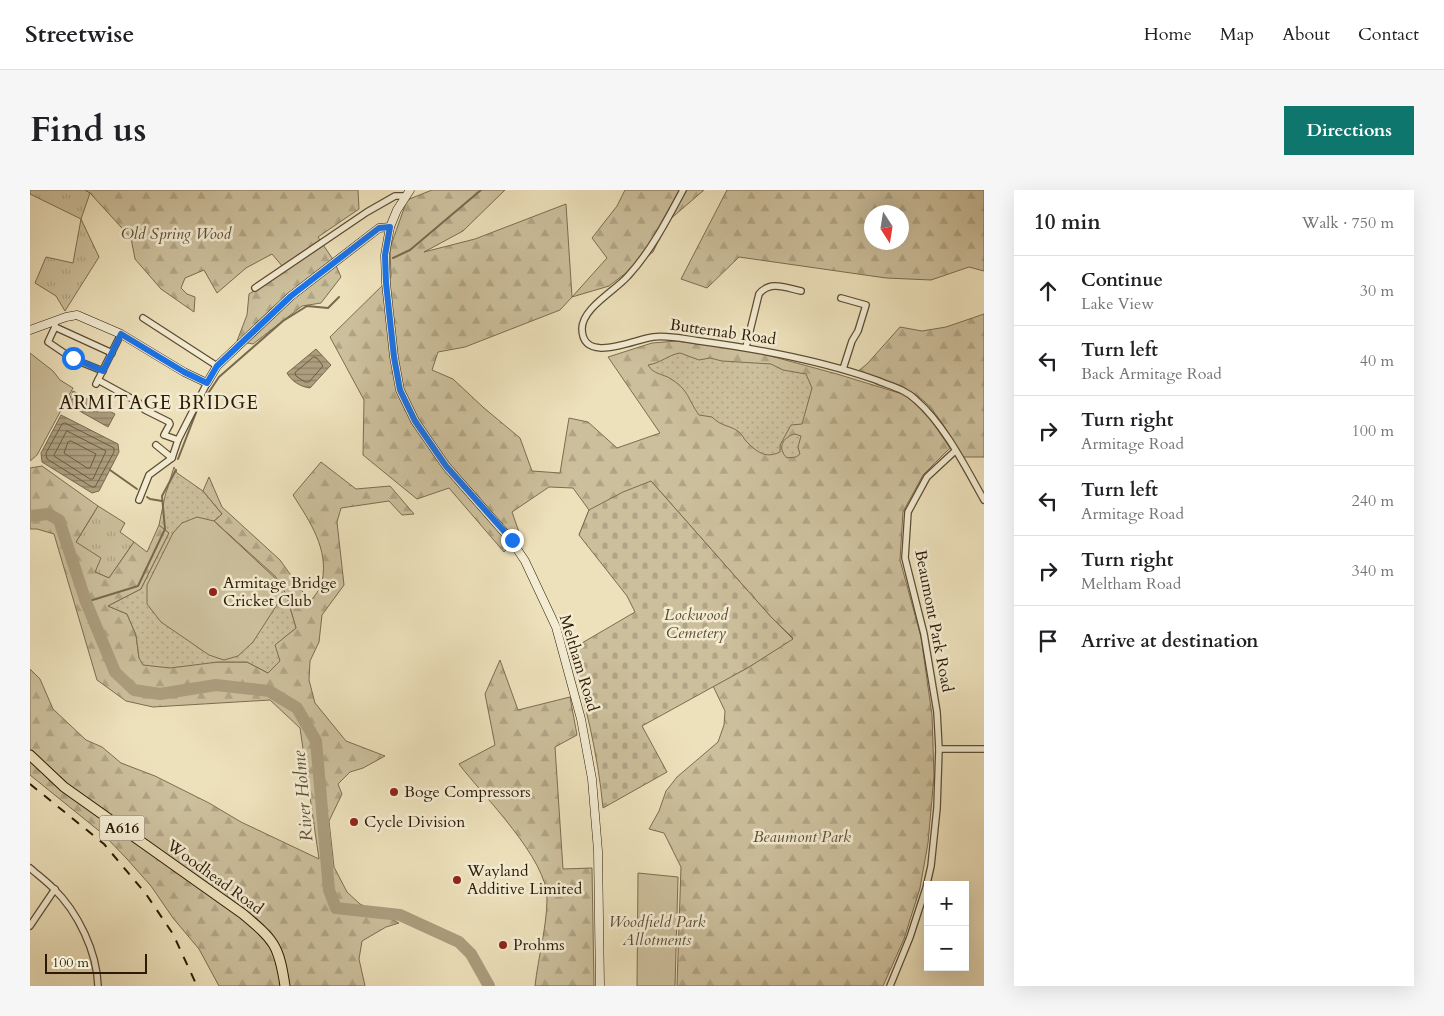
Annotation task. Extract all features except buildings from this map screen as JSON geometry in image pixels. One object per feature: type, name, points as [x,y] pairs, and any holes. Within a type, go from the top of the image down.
[{"type":"main road","name":"Meltham Road","points":[[408,193],[397,210],[390,227],[385,255],[394,357],[400,390],[415,421],[446,466],[512,540],[521,554],[556,627],[582,719],[592,779],[598,851],[600,986]]},
{"type":"main road","points":[[30,330],[78,315],[121,334],[184,372],[207,383],[217,366],[291,296],[379,228],[390,227]]},
{"type":"main road","name":"Woodhead Road","points":[[30,755],[64,787],[243,914],[267,934],[278,949],[285,986]]},
{"type":"street","name":"Butternab Road","points":[[682,190],[662,229],[628,276],[587,313],[582,324],[584,336],[590,344],[601,348],[654,337],[682,338],[746,347],[843,368],[907,392],[928,411],[984,500]]},
{"type":"street","points":[[256,288],[367,212],[395,196],[408,193]]},
{"type":"street","points":[[746,347],[759,294],[763,289],[770,285],[801,291]]},
{"type":"street","points":[[841,298],[866,305],[843,368]]},
{"type":"street","points":[[143,318],[217,366]]},
{"type":"street","points":[[103,371],[73,358],[48,342],[54,324],[112,353]]},
{"type":"street","points":[[121,334],[97,382],[138,402],[145,410],[169,422],[170,424],[164,435],[178,440]]},
{"type":"street","points":[[139,500],[149,475],[172,458],[178,440],[207,383]]},
{"type":"street","points":[[156,445],[172,458]]},
{"type":"street","name":"Beaumont Park Road","points":[[890,986],[910,936],[926,888],[931,866],[937,808],[939,749],[937,712],[924,634],[905,558],[908,512],[927,477],[955,452]]},
{"type":"street","points":[[939,749],[984,749]]},
{"type":"street","points":[[30,868],[55,889],[84,933],[94,960],[98,986]]},
{"type":"street","points":[[30,926],[55,889]]},
{"type":"green space","points":[[30,190],[85,190],[90,193],[81,219],[30,194]]},
{"type":"green space","name":"Old Spring Wood","points":[[85,190],[358,190],[359,209],[318,237],[334,261],[341,277],[321,303],[302,306],[253,344],[237,341],[247,315],[249,294],[279,275],[283,267],[272,254],[246,268],[217,293],[204,270],[185,278],[181,288],[187,294],[195,297],[194,312],[161,289],[135,259],[131,238],[90,193]]},
{"type":"green space","name":"Beaumont Park","points":[[432,190],[505,190],[463,231],[424,252],[475,239],[566,204],[572,297],[560,310],[465,347],[438,352],[432,370],[453,379],[520,438],[532,471],[560,473],[569,418],[588,422],[617,448],[660,433],[608,357],[652,343],[677,341],[752,351],[909,396],[927,414],[950,448],[923,475],[903,512],[900,560],[921,637],[932,715],[934,776],[928,843],[920,888],[904,939],[883,986],[677,986],[681,867],[664,833],[649,829],[659,811],[666,791],[677,777],[718,742],[724,725],[725,711],[713,686],[749,667],[793,638],[771,617],[651,481],[579,535],[589,510],[573,488],[549,487],[512,512],[520,535],[504,552],[449,488],[417,499],[363,455],[364,400],[330,337],[391,277],[390,248],[407,200]]},
{"type":"green space","points":[[625,190],[704,190],[668,221],[653,252],[609,286],[572,297],[607,258],[592,238],[617,206]]},
{"type":"green space","points":[[727,190],[984,190],[984,271],[969,267],[931,280],[886,278],[739,257],[707,288],[681,279]]},
{"type":"green space","points":[[81,219],[99,257],[65,311],[56,296],[35,283],[46,257],[73,263]]},
{"type":"green space","points":[[984,314],[984,457],[963,457],[948,432],[923,400],[895,384],[857,372],[867,364],[900,327],[922,331],[946,327]]},
{"type":"green space","points":[[30,353],[53,371],[60,380],[73,388],[37,455],[30,461]]},
{"type":"green space","points":[[680,353],[699,360],[710,358],[722,361],[771,364],[783,370],[806,374],[812,388],[802,424],[791,425],[780,445],[780,452],[770,455],[758,451],[736,430],[719,423],[712,417],[699,415],[688,396],[677,383],[653,371],[648,365]]},
{"type":"green space","points":[[795,434],[801,436],[798,447],[800,454],[796,457],[787,458],[782,451],[782,444],[787,438]]},
{"type":"green space","points":[[321,462],[356,489],[390,486],[414,514],[402,515],[389,501],[341,508],[337,522],[344,585],[322,615],[319,642],[310,661],[309,680],[315,703],[346,741],[385,756],[363,768],[350,772],[338,784],[342,794],[329,821],[334,867],[347,892],[360,904],[399,923],[386,927],[362,941],[359,959],[365,986],[219,986],[199,949],[173,918],[151,886],[127,859],[103,834],[30,775],[30,669],[40,679],[53,709],[86,740],[102,747],[121,763],[155,776],[209,803],[241,822],[319,859],[300,728],[270,700],[153,707],[126,701],[97,680],[54,534],[30,529],[30,468],[42,466],[98,506],[76,542],[101,558],[95,572],[109,578],[134,542],[147,552],[159,525],[169,533],[141,589],[108,606],[127,614],[136,635],[139,658],[247,662],[268,673],[274,645],[296,628],[286,594],[274,576],[214,521],[222,514],[203,491],[209,477],[222,507],[280,560],[310,602],[321,585],[323,558],[316,536],[306,515],[293,495]]},
{"type":"green space","name":"Armitage Bridge Cricket Club","points":[[174,467],[177,473],[203,491],[222,514],[214,521],[275,576],[286,594],[296,628],[275,645],[280,661],[268,673],[247,662],[218,662],[170,668],[143,665],[139,658],[136,635],[127,614],[108,606],[141,589],[169,533],[159,525]]},
{"type":"green space","name":"Lockwood Cemetery","points":[[651,481],[771,617],[793,639],[749,667],[642,726],[667,772],[603,808],[590,728],[570,650],[635,612],[627,596],[579,535],[589,510],[623,492]]},
{"type":"green space","points":[[98,506],[125,523],[120,532],[134,542],[109,578],[95,572],[76,542]]},
{"type":"green space","name":"Armitage Bridge Cricket Club","points":[[197,517],[214,521],[276,579],[280,600],[253,642],[238,656],[224,660],[209,655],[161,622],[147,604],[147,585],[173,533],[182,523]]},
{"type":"green space","points":[[500,660],[518,710],[570,697],[577,735],[555,747],[563,869],[592,868],[594,986],[535,986],[547,909],[544,883],[526,847],[459,764],[495,745],[485,694]]},
{"type":"green space","name":"Woodfield Park Allotments","points":[[638,873],[678,877],[675,986],[637,986]]},
{"type":"water","points":[[316,349],[331,365],[310,388],[300,385],[287,373]]},
{"type":"water","points":[[73,391],[115,414],[108,427],[67,404]]},
{"type":"water","points":[[61,415],[118,444],[119,452],[99,491],[92,493],[42,462],[41,453]]},
{"type":"waterway","points":[[393,258],[410,250],[481,190]]},
{"type":"waterway","points":[[202,399],[219,377],[283,321],[307,306],[328,308],[339,297]]},
{"type":"waterway","points":[[178,459],[199,405]]},
{"type":"waterway","points":[[110,470],[137,489]]},
{"type":"waterway","points":[[86,602],[138,586],[165,529],[162,496],[176,470]]},
{"type":"waterway","points":[[147,497],[162,501]]},
{"type":"waterway","name":"River Holme","points":[[30,516],[48,514],[59,520],[86,602],[115,672],[134,690],[160,694],[216,685],[269,691],[297,708],[316,741],[329,890],[336,908],[400,915],[459,942],[471,954],[489,986]]},
{"type":"railway","points":[[30,784],[104,844],[146,894],[173,934],[197,986]]},
{"type":"place","name":"Armitage Bridge Cricket Club","points":[[213,592]]},
{"type":"place","name":"Boge Compressors","points":[[394,792]]},
{"type":"place","name":"Cycle Division","points":[[354,822]]},
{"type":"place","name":"Wayland Additive Limited","points":[[457,880]]},
{"type":"place","name":"Prohms","points":[[503,945]]},
{"type":"district","name":"ARMITAGE BRIDGE","points":[[159,403]]},
{"type":"route","points":[[73,358],[103,371],[121,334],[184,372],[207,383],[217,366],[291,296],[379,228],[390,227],[385,255],[386,283],[394,357],[400,390],[415,421],[446,466],[512,540]]}]
